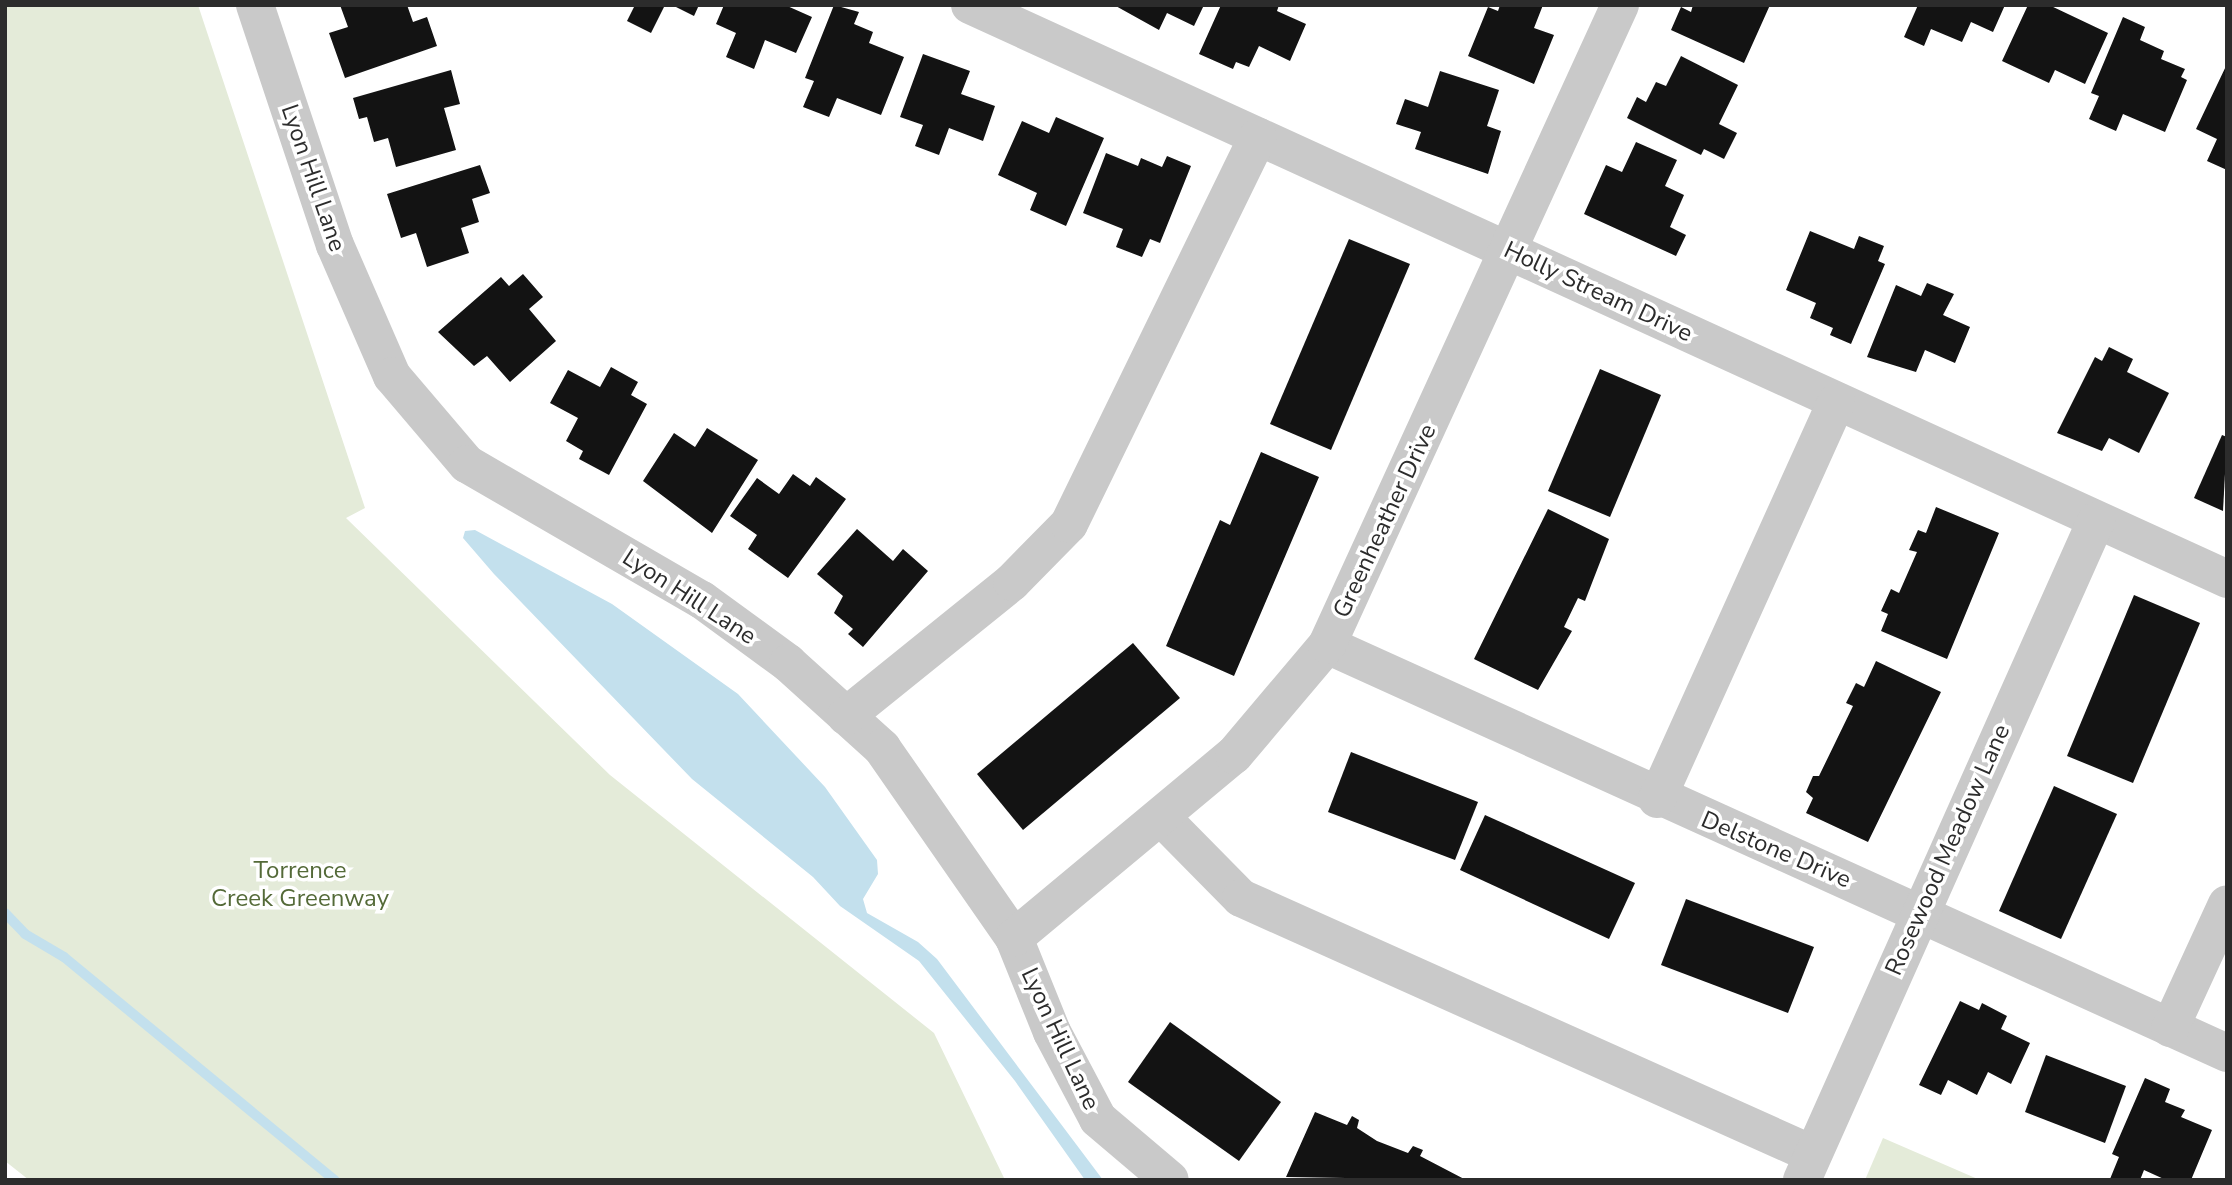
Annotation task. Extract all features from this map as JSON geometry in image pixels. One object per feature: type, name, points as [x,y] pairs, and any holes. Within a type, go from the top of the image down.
[{"type":"street","name":"Lyon Hill Lane","points":[[255,5],[334,245],[392,376],[467,464],[702,600],[788,663],[882,748],[1014,938],[1052,1032],[1098,1119],[1170,1180]]},
{"type":"street","name":"Holly Stream Drive","points":[[970,5],[2227,579]]},
{"type":"street","name":"Greenheather Drive","points":[[1014,938],[1162,818],[1234,755],[1327,645],[1510,252],[1620,5]]},
{"type":"street","points":[[846,716],[1012,582],[1069,524],[1258,137]]},
{"type":"street","points":[[1657,799],[1836,402]]},
{"type":"street","name":"Rosewood Meadow Lane","points":[[1807,1167],[2096,521]]},
{"type":"street","name":"Delstone Drive","points":[[1327,645],[1657,799],[1920,913],[2227,1054]]},
{"type":"street","points":[[1162,818],[1241,898],[1807,1167]]},
{"type":"street","points":[[2170,1028],[2227,904]]},
{"type":"green space","name":"Torrence Creek Greenway","points":[[5,5],[198,5],[365,508],[346,518],[610,775],[934,1033],[1005,1180],[29,1180],[5,1161]]},
{"type":"green space","points":[[1883,1138],[1980,1180],[1865,1180]]},
{"type":"water","points":[[475,530],[612,604],[738,694],[825,787],[877,860],[878,874],[863,899],[867,913],[918,942],[937,959],[1103,1180],[1085,1180],[1015,1081],[919,961],[840,906],[813,877],[692,779],[494,574],[463,538],[465,531]]},
{"type":"building","points":[[340,5],[407,5],[413,22],[427,17],[437,46],[345,78],[329,33],[348,27]]},
{"type":"building","points":[[635,5],[665,5],[651,33],[627,21]]},
{"type":"building","points":[[672,5],[699,5],[694,16]]},
{"type":"building","points":[[724,5],[785,5],[812,17],[796,53],[765,40],[754,69],[726,57],[736,33],[716,24]]},
{"type":"building","points":[[834,5],[859,12],[854,24],[873,32],[869,43],[904,57],[881,115],[837,98],[829,117],[803,107],[814,81],[805,78]]},
{"type":"building","points":[[1114,5],[1204,5],[1194,26],[1167,13],[1159,30]]},
{"type":"building","points":[[1221,5],[1279,5],[1277,11],[1306,24],[1290,61],[1259,46],[1249,67],[1236,62],[1233,69],[1199,54]]},
{"type":"building","points":[[1500,5],[1543,5],[1534,28],[1554,35],[1534,84],[1468,56],[1488,7],[1498,11]]},
{"type":"building","points":[[1693,5],[1770,5],[1744,63],[1671,30],[1681,7],[1691,12]]},
{"type":"building","points":[[1918,5],[2005,5],[1993,32],[1971,22],[1962,42],[1931,29],[1924,46],[1904,37]]},
{"type":"building","points":[[2028,5],[2049,5],[2108,33],[2085,84],[2055,70],[2049,83],[2002,61]]},
{"type":"building","points":[[2123,17],[2145,27],[2140,40],[2164,51],[2161,59],[2185,69],[2181,77],[2187,80],[2165,132],[2123,114],[2116,131],[2089,119],[2099,96],[2091,93]]},
{"type":"building","points":[[923,54],[970,71],[961,94],[995,106],[983,141],[949,128],[939,155],[915,146],[923,125],[900,117]]},
{"type":"building","points":[[1681,56],[1738,85],[1719,124],[1737,133],[1724,159],[1704,149],[1701,155],[1627,118],[1637,97],[1646,102],[1656,82],[1666,86]]},
{"type":"building","points":[[2227,64],[2227,170],[2207,161],[2217,139],[2196,129]]},
{"type":"building","points":[[451,70],[460,104],[444,108],[456,150],[396,167],[388,138],[374,142],[367,117],[359,119],[353,98]]},
{"type":"building","points":[[1440,71],[1499,90],[1487,126],[1501,131],[1488,174],[1415,149],[1421,132],[1396,124],[1405,99],[1428,107]]},
{"type":"building","points":[[1056,117],[1104,138],[1066,226],[1030,210],[1037,193],[998,175],[1022,121],[1049,133]]},
{"type":"building","points":[[1636,142],[1677,160],[1665,186],[1684,195],[1670,227],[1686,235],[1676,256],[1584,214],[1606,165],[1622,172]]},
{"type":"building","points":[[1106,153],[1138,166],[1141,158],[1162,167],[1167,156],[1191,166],[1160,243],[1150,239],[1142,257],[1116,247],[1123,229],[1083,213]]},
{"type":"building","points":[[480,165],[490,193],[472,199],[479,222],[461,228],[469,253],[427,267],[416,233],[401,238],[387,194]]},
{"type":"building","points":[[1810,231],[1854,249],[1859,236],[1884,246],[1878,261],[1885,264],[1851,344],[1830,335],[1833,328],[1810,318],[1816,303],[1786,290]]},
{"type":"building","points":[[1349,239],[1410,264],[1331,450],[1270,424]]},
{"type":"building","points":[[523,274],[543,297],[529,309],[556,341],[510,382],[487,356],[474,366],[438,332],[501,277],[509,286]]},
{"type":"building","points":[[1927,283],[1954,294],[1943,315],[1970,327],[1955,363],[1925,350],[1916,372],[1867,357],[1896,285],[1921,296]]},
{"type":"building","points":[[2109,347],[2133,359],[2127,372],[2169,393],[2139,453],[2109,438],[2102,451],[2057,433],[2095,357],[2102,361]]},
{"type":"building","points":[[611,367],[638,382],[631,395],[647,404],[609,475],[579,459],[583,451],[566,441],[578,418],[550,403],[568,370],[600,387]]},
{"type":"building","points":[[1600,369],[1661,395],[1610,517],[1548,491]]},
{"type":"building","points":[[707,428],[758,460],[712,533],[643,481],[674,433],[695,447]]},
{"type":"building","points":[[2222,435],[2227,437],[2223,511],[2194,498]]},
{"type":"building","points":[[1261,452],[1319,477],[1234,676],[1166,646],[1220,520],[1230,525]]},
{"type":"building","points":[[793,474],[810,486],[816,477],[846,499],[788,578],[748,549],[757,535],[730,516],[757,478],[779,494]]},
{"type":"building","points":[[1936,507],[1999,533],[1947,659],[1881,631],[1888,614],[1881,611],[1891,589],[1899,593],[1917,552],[1909,550],[1918,530],[1926,533]]},
{"type":"building","points":[[1548,509],[1609,539],[1585,601],[1578,598],[1564,627],[1572,631],[1538,690],[1474,659]]},
{"type":"building","points":[[857,529],[893,561],[903,549],[928,571],[863,647],[848,634],[853,629],[834,613],[843,596],[817,574]]},
{"type":"building","points":[[2134,595],[2200,623],[2133,783],[2067,756]]},
{"type":"building","points":[[1133,643],[1180,698],[1023,830],[977,774]]},
{"type":"building","points":[[1876,661],[1941,692],[1868,842],[1806,813],[1813,798],[1806,792],[1813,776],[1819,776],[1853,706],[1846,703],[1856,683],[1864,687]]},
{"type":"building","points":[[1351,752],[1478,802],[1455,860],[1328,812]]},
{"type":"building","points":[[2054,786],[2117,814],[2061,939],[1999,911]]},
{"type":"building","points":[[1485,815],[1635,883],[1609,939],[1460,870]]},
{"type":"building","points":[[1686,899],[1814,947],[1788,1013],[1661,965]]},
{"type":"building","points":[[1960,1001],[1979,1010],[1982,1003],[2007,1016],[2001,1029],[2030,1043],[2011,1084],[1988,1072],[1977,1095],[1948,1080],[1941,1095],[1919,1085]]},
{"type":"building","points":[[1170,1022],[1281,1102],[1239,1161],[1128,1082]]},
{"type":"building","points":[[2046,1055],[2126,1086],[2105,1143],[2025,1112]]},
{"type":"building","points":[[2145,1078],[2170,1089],[2165,1102],[2185,1110],[2181,1117],[2212,1130],[2191,1180],[2166,1180],[2144,1170],[2140,1180],[2110,1179],[2119,1157],[2112,1154]]},
{"type":"building","points":[[1315,1112],[1347,1125],[1352,1116],[1359,1120],[1357,1128],[1377,1141],[1408,1153],[1413,1146],[1423,1150],[1420,1156],[1466,1180],[1286,1177]]},
{"type":"waterway","points":[[5,913],[25,934],[64,957],[335,1180]]}]
